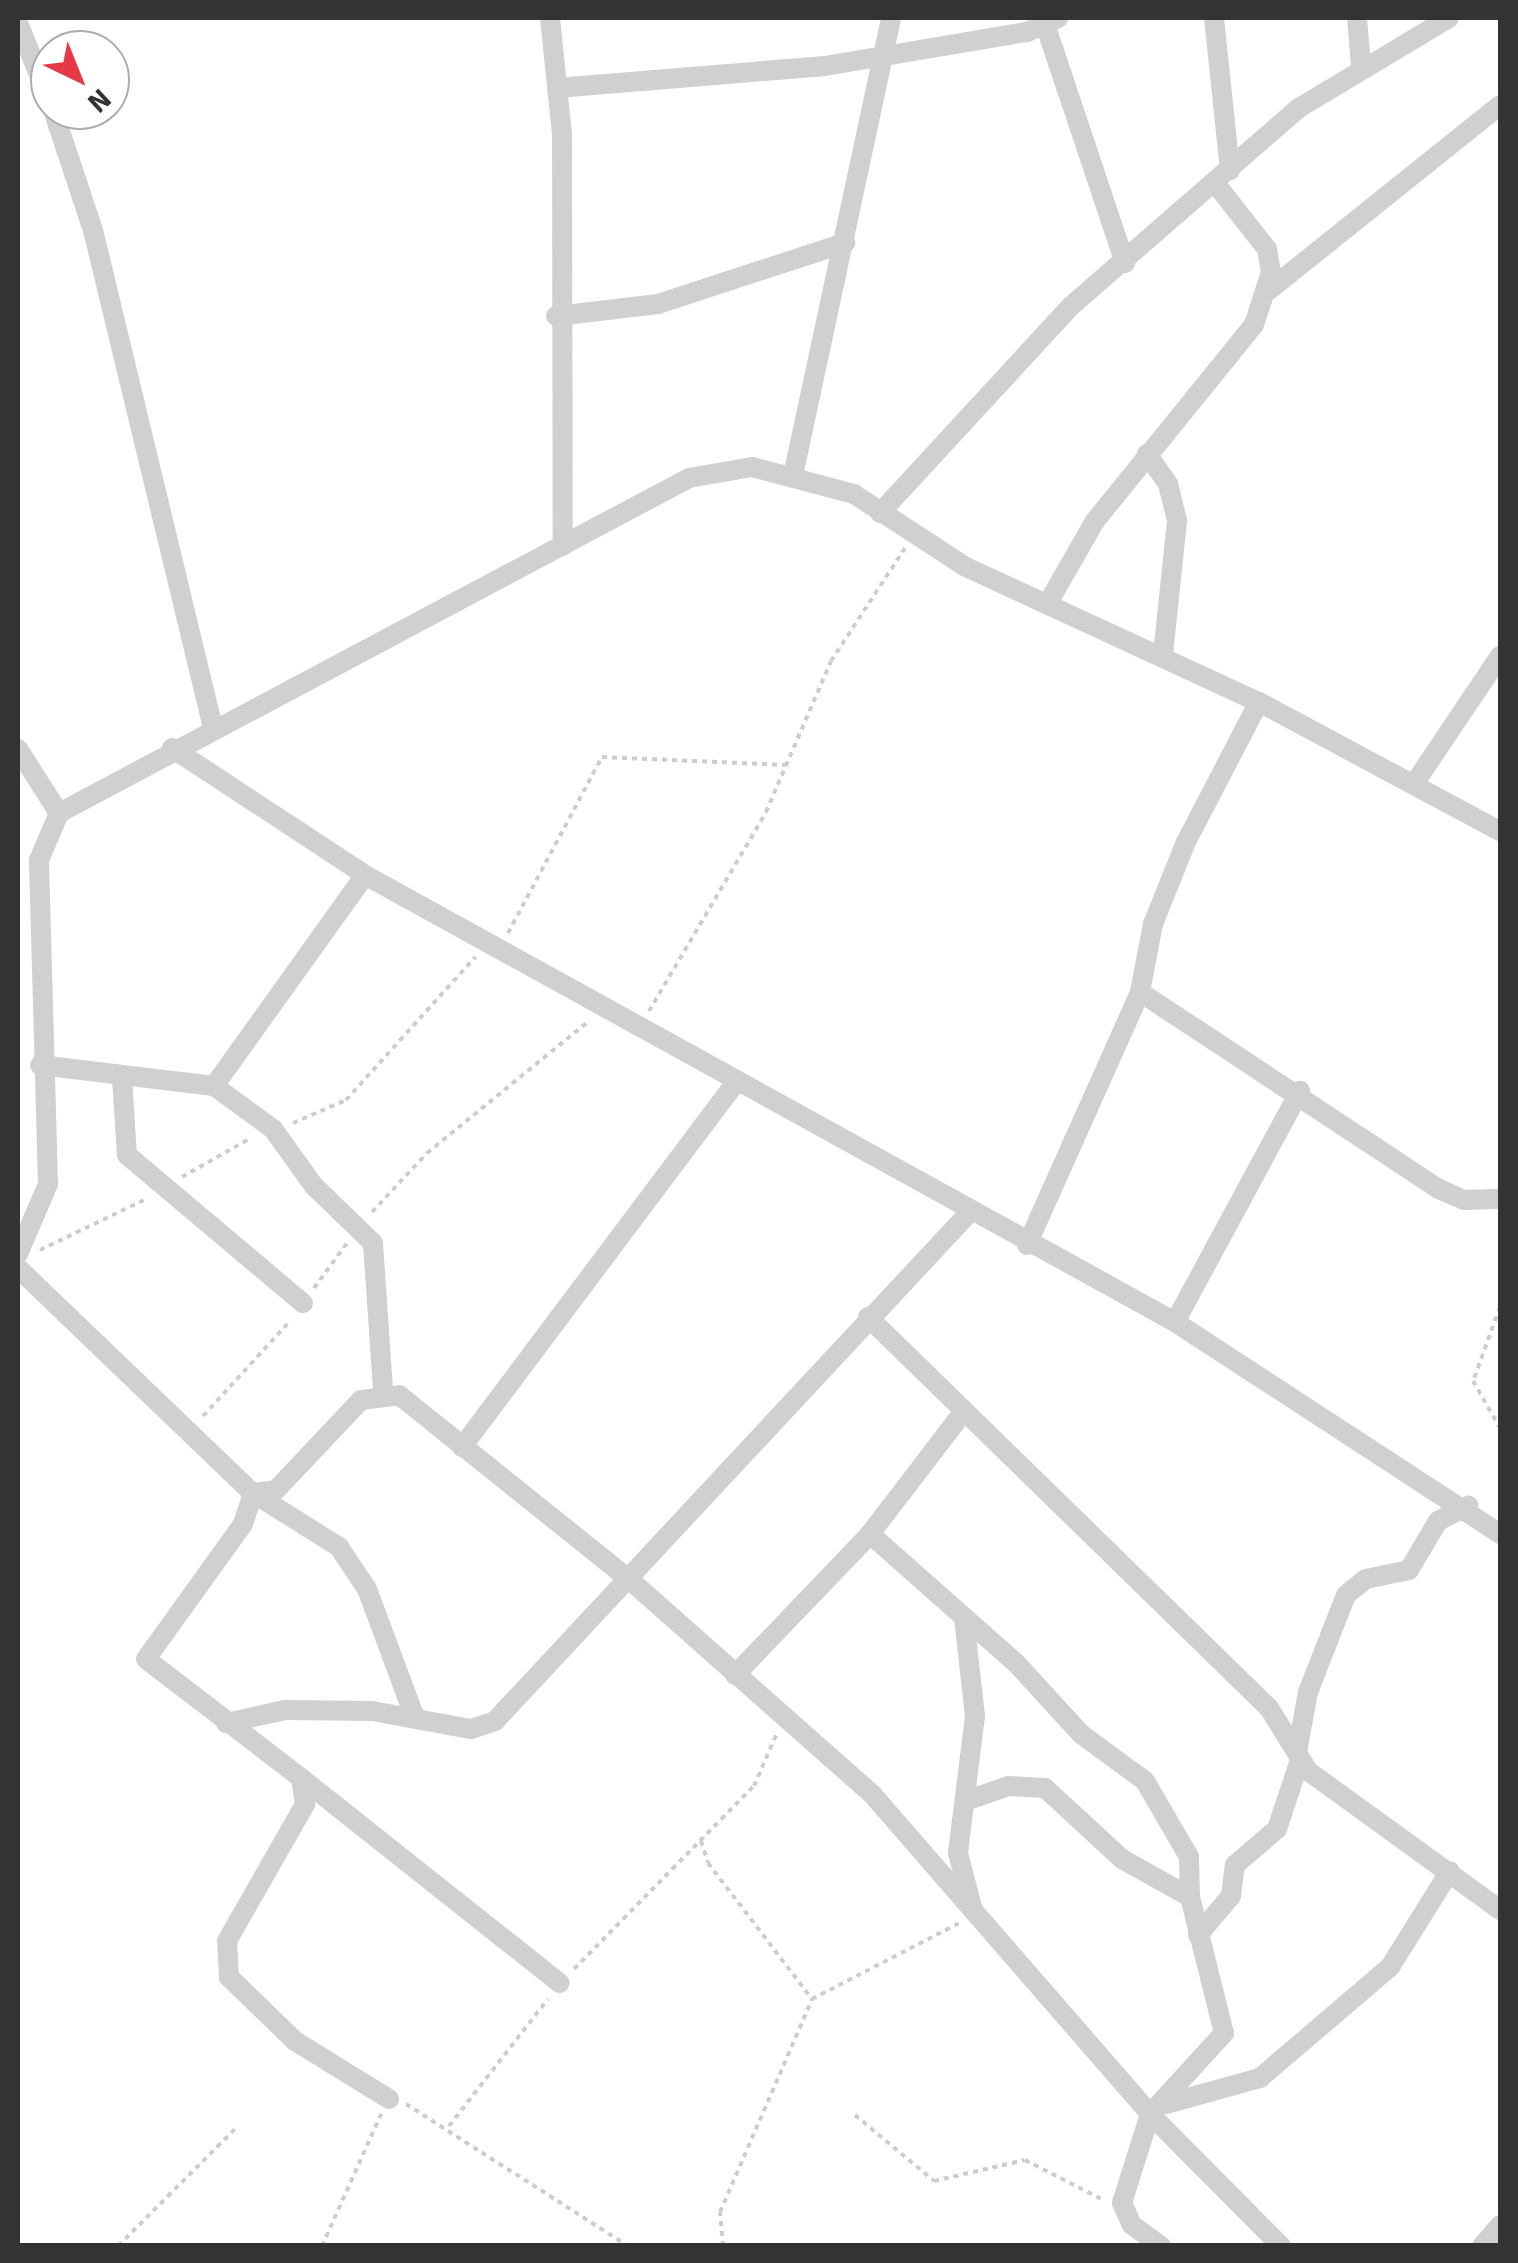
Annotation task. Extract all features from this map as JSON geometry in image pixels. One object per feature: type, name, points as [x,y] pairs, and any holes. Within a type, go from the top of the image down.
[{"type":"street","points":[[550,18],[557,88],[556,316],[563,546]]},
{"type":"street","points":[[794,472],[890,18]]},
{"type":"street","points":[[1048,603],[1147,454],[1254,324],[1268,291],[1267,249],[1223,177],[1214,18]]},
{"type":"street","points":[[1357,18],[1361,66]]},
{"type":"street","points":[[880,512],[999,377],[1223,177],[1361,66],[1449,18]]},
{"type":"street","points":[[557,88],[883,52],[1055,19],[1126,263]]},
{"type":"street","points":[[18,23],[30,53]]},
{"type":"street","points":[[1268,291],[1500,105]]},
{"type":"street","points":[[60,130],[93,230],[213,728]]},
{"type":"street","points":[[556,316],[658,304],[845,243]]},
{"type":"street","points":[[1147,454],[1168,484],[1177,521],[1163,655]]},
{"type":"street","points":[[18,1254],[48,1184],[40,1065],[38,860],[59,813],[172,748],[688,478],[794,472],[880,512],[913,535],[1048,603],[1259,702],[1500,831]]},
{"type":"street","points":[[1414,784],[1500,656]]},
{"type":"street","points":[[1028,1244],[1140,992],[1153,924],[1186,842],[1259,702]]},
{"type":"street","points":[[172,748],[364,875],[608,1006],[734,1085],[1174,1322],[1468,1506],[1500,1534]]},
{"type":"street","points":[[18,749],[59,813]]},
{"type":"street","points":[[214,1086],[364,875]]},
{"type":"street","points":[[1140,992],[1300,1091],[1439,1189],[1464,1200],[1500,1199]]},
{"type":"street","points":[[40,1065],[122,1078],[214,1086],[273,1129],[314,1186],[360,1225],[373,1242],[384,1391]]},
{"type":"street","points":[[122,1078],[127,1156],[303,1303]]},
{"type":"street","points":[[462,1447],[734,1085]]},
{"type":"street","points":[[1174,1322],[1300,1091]]},
{"type":"street","points":[[226,1722],[285,1710],[415,1718],[471,1729],[495,1721],[968,1214]]},
{"type":"street","points":[[18,1268],[192,1426],[253,1494],[339,1547],[366,1589],[415,1718]]},
{"type":"street","points":[[868,1318],[961,1415],[1269,1708],[1299,1756],[1500,1910]]},
{"type":"street","points":[[384,1391],[462,1447],[630,1580],[872,1794],[974,1915],[1281,2246]]},
{"type":"street","points":[[253,1494],[276,1490],[360,1400],[384,1391]]},
{"type":"street","points":[[735,1675],[870,1534],[961,1415]]},
{"type":"street","points":[[253,1494],[243,1524],[146,1659],[560,1983]]},
{"type":"street","points":[[1198,1935],[1231,1896],[1236,1864],[1277,1829],[1299,1756],[1308,1692],[1346,1594],[1366,1579],[1409,1570],[1438,1521],[1468,1506]]},
{"type":"street","points":[[870,1534],[964,1618],[1081,1734],[1145,1781],[1189,1857],[1190,1897],[1224,2033],[1158,2109],[1124,2213],[1162,2246]]},
{"type":"street","points":[[964,1618],[971,1799],[958,1853],[974,1915]]},
{"type":"street","points":[[301,1778],[305,1804],[227,1941],[224,1964],[294,2041],[388,2099]]},
{"type":"street","points":[[971,1799],[1008,1786],[1045,1788],[1122,1859],[1190,1897]]},
{"type":"street","points":[[1158,2109],[1260,2078],[1390,1966],[1450,1871]]},
{"type":"street","points":[[1482,2246],[1500,2225]]},
{"type":"path","points":[[640,1026],[785,765],[832,661],[913,535]]},
{"type":"path","points":[[273,1129],[346,1100],[494,943],[602,757],[785,765]]},
{"type":"path","points":[[192,1426],[303,1303],[360,1225],[427,1153],[608,1006]]},
{"type":"path","points":[[1500,1307],[1473,1380],[1500,1428]]},
{"type":"path","points":[[449,2126],[560,1983],[754,1786],[784,1714]]},
{"type":"path","points":[[701,1840],[708,1864],[812,1999]]},
{"type":"path","points":[[723,2246],[720,2212],[812,1999],[974,1915]]},
{"type":"path","points":[[322,2246],[388,2099],[449,2126],[628,2246]]},
{"type":"path","points":[[855,2115],[934,2181],[1025,2160],[1124,2213]]},
{"type":"path","points":[[118,2246],[236,2128]]}]
